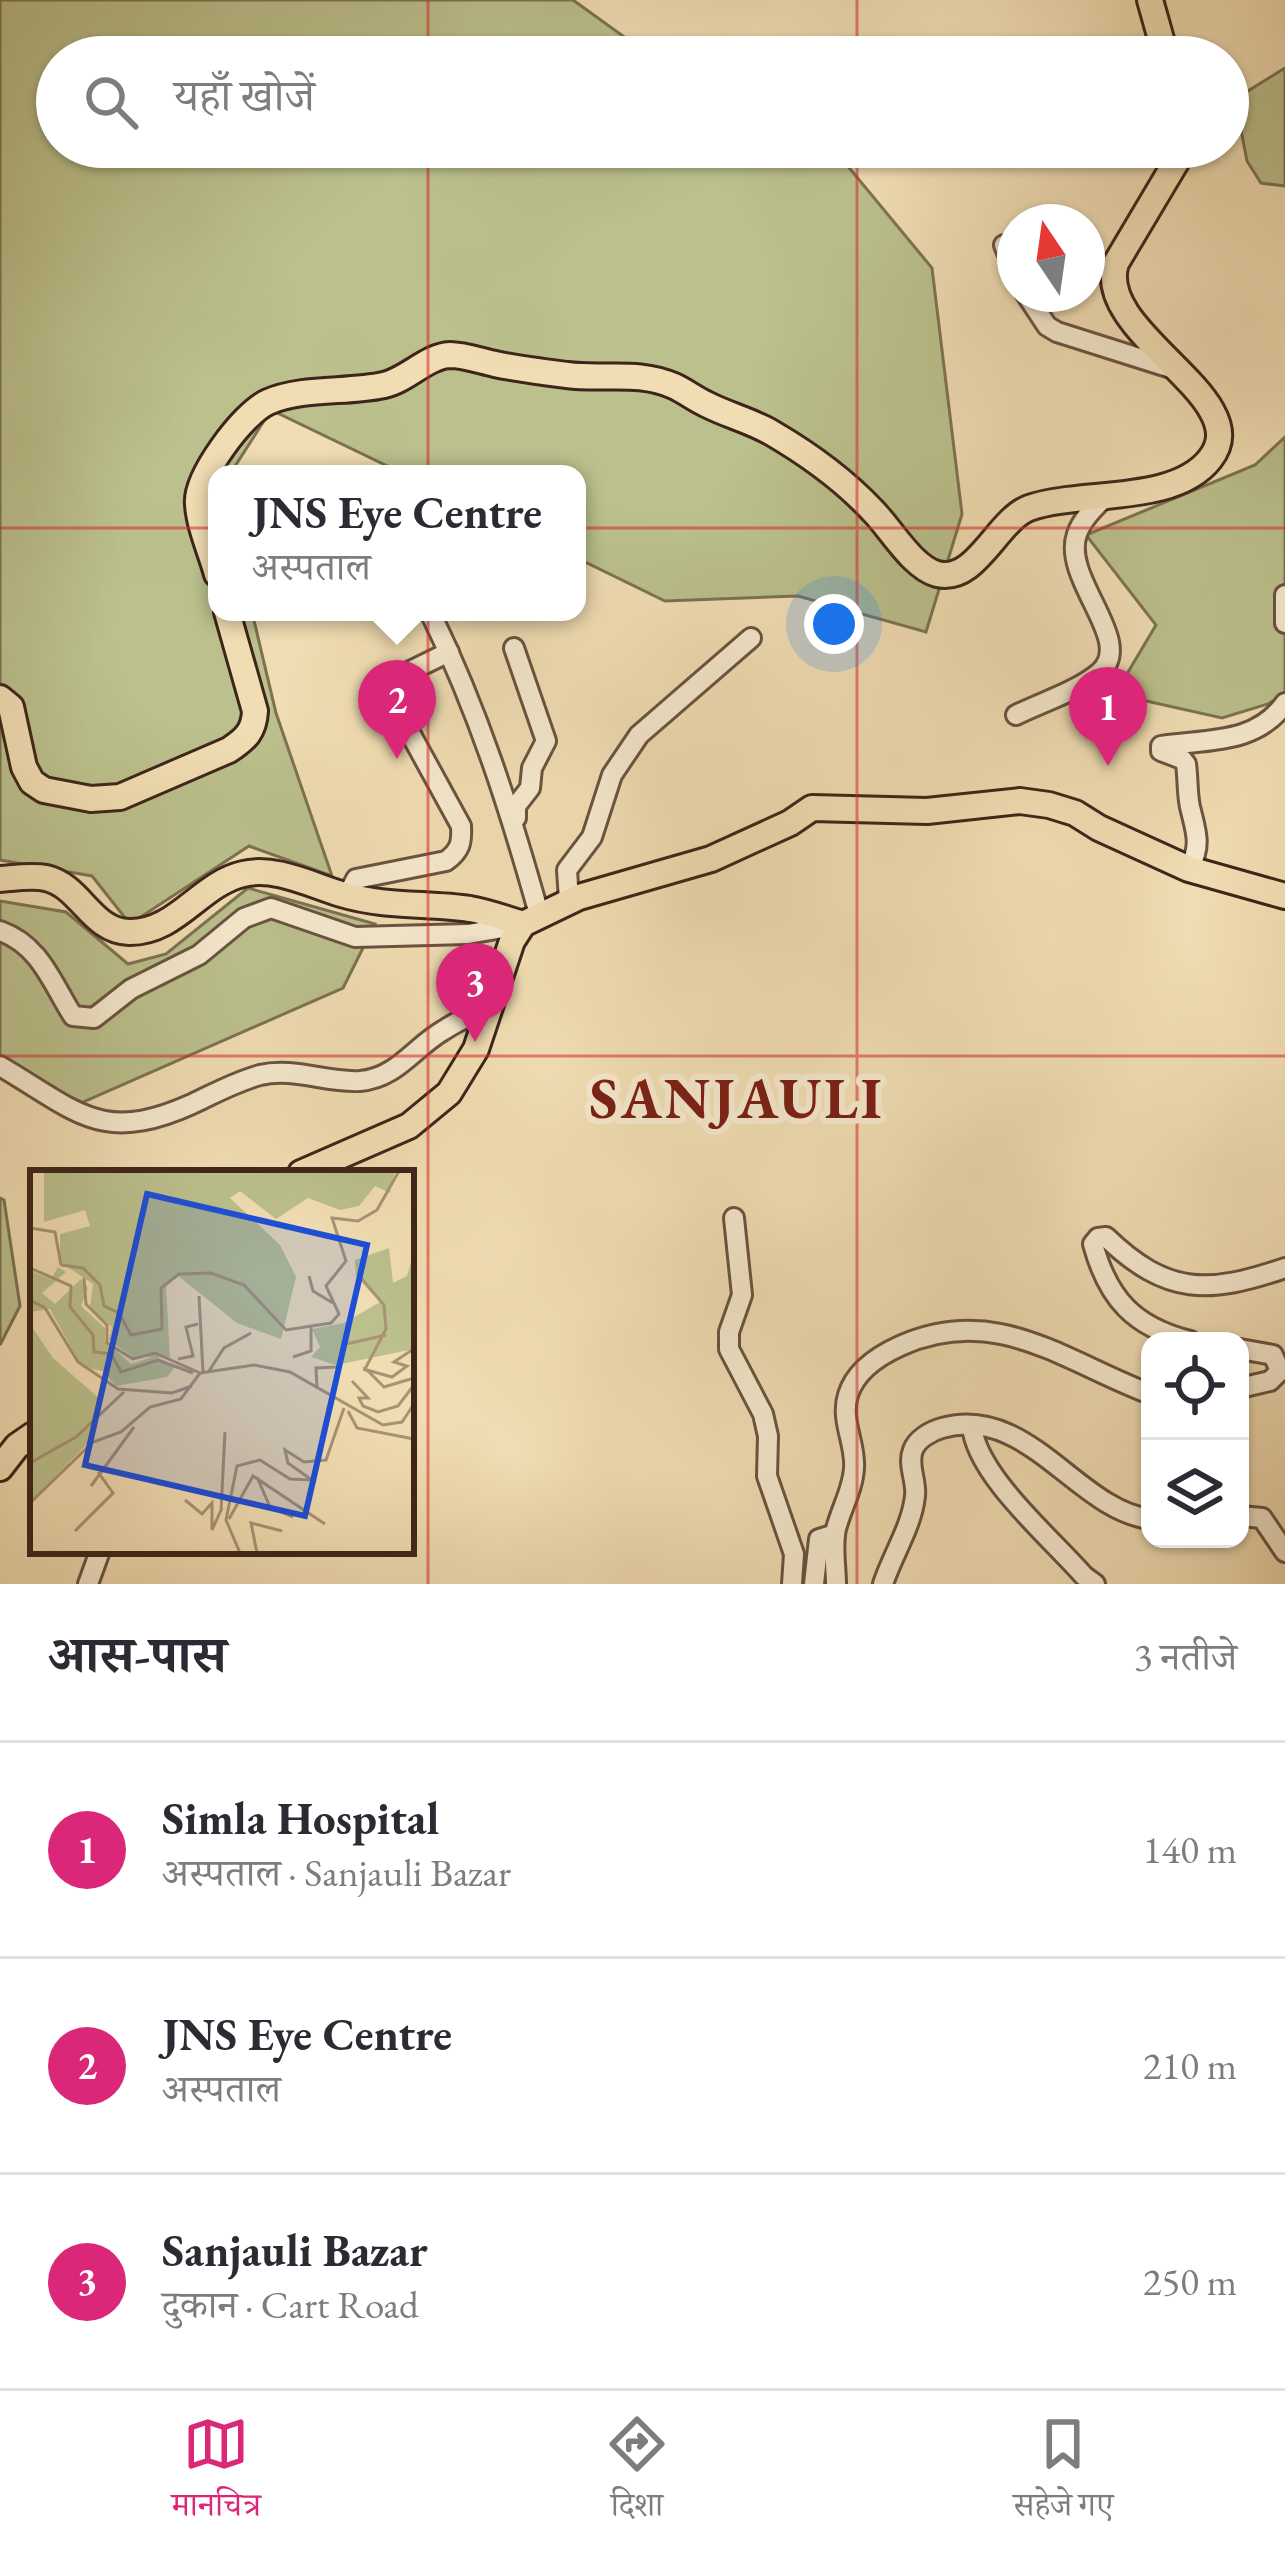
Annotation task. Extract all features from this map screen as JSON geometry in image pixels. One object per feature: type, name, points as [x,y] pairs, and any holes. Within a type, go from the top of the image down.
[{"type":"main road","points":[[1150,0],[1160,36]]},
{"type":"main road","points":[[212,465],[244,420],[275,400],[385,385],[451,355],[573,376],[638,375],[669,384],[770,431],[871,508],[926,568],[942,575],[960,571],[1024,510],[1151,489],[1185,477],[1209,461],[1220,442],[1217,420],[1119,304],[1111,281],[1173,168]]},
{"type":"main road","points":[[208,471],[196,500],[208,542]]},
{"type":"main road","points":[[0,698],[10,707],[32,782],[44,790],[91,799],[119,797],[229,751],[254,727],[255,711],[230,621]]},
{"type":"main road","points":[[308,1170],[409,1126],[448,1093],[476,1049],[512,940],[531,919],[569,900],[711,860],[812,808],[927,812],[1020,801],[1075,813],[1189,868],[1285,896]]},
{"type":"main road","points":[[0,879],[44,877],[60,883],[106,928],[132,932],[158,926],[216,885],[244,874],[275,873],[392,906],[472,909],[531,919]]},
{"type":"main road","points":[[0,1468],[16,1446],[30,1437]]},
{"type":"street","points":[[1037,312],[1046,326],[1073,339],[1123,350],[1178,370]]},
{"type":"street","points":[[1016,715],[1098,674],[1109,661],[1111,644],[1084,590],[1074,545],[1078,529],[1105,497]]},
{"type":"street","points":[[1285,595],[1285,623]]},
{"type":"street","points":[[0,931],[25,943],[39,958],[74,1016],[83,1020],[94,1018],[131,989],[200,956],[244,917],[271,908],[355,937],[468,934],[531,919],[517,835],[500,777],[434,621]]},
{"type":"street","points":[[569,900],[567,870],[592,837],[604,793],[625,753],[650,725],[752,638]]},
{"type":"street","points":[[514,648],[546,741],[532,768],[530,788],[516,806],[517,835]]},
{"type":"street","points":[[347,896],[356,879],[446,861],[457,853],[461,826],[386,689],[396,678],[449,652]]},
{"type":"street","points":[[1189,868],[1199,845],[1186,764],[1161,751],[1161,746],[1198,744],[1253,731],[1276,716],[1285,703]]},
{"type":"street","points":[[0,1066],[85,1117],[125,1125],[265,1074],[296,1072],[358,1081],[390,1074],[440,1031],[493,1004]]},
{"type":"street","points":[[734,1218],[742,1295],[729,1332],[729,1349],[763,1414],[767,1476],[794,1554],[793,1584]]},
{"type":"street","points":[[1167,1332],[1124,1309],[1109,1290],[1093,1244],[1098,1238],[1106,1237],[1143,1268],[1190,1287],[1239,1283],[1285,1268]]},
{"type":"street","points":[[836,1584],[835,1534],[854,1468],[848,1394],[862,1372],[882,1355],[934,1334],[1000,1333],[1029,1340],[1141,1390]]},
{"type":"street","points":[[1249,1350],[1273,1354],[1280,1371],[1270,1381],[1249,1386]]},
{"type":"street","points":[[972,1426],[988,1470],[1095,1584]]},
{"type":"street","points":[[883,1584],[912,1510],[916,1492],[911,1462],[918,1442],[946,1427],[972,1426],[1018,1439],[1117,1509],[1141,1517]]},
{"type":"street","points":[[1249,1517],[1262,1518],[1285,1552]]},
{"type":"street","points":[[814,1584],[819,1539],[835,1534]]},
{"type":"street","points":[[88,1584],[99,1554]]},
{"type":"green space","points":[[0,0],[573,0],[623,36],[36,36],[36,168],[849,168],[932,268],[962,514],[926,632],[798,596],[665,601],[586,562],[586,465],[385,465],[271,410],[236,465],[208,465],[208,621],[254,621],[276,713],[332,876],[249,846],[130,924],[92,876],[0,860]]},
{"type":"green space","points":[[1285,68],[1285,186],[1261,183],[1249,164],[1249,90]]},
{"type":"green space","points":[[1285,437],[1285,693],[1268,704],[1222,718],[1115,694],[1156,625],[1086,535],[1255,465]]},
{"type":"green space","points":[[248,888],[375,924],[343,988],[74,1106],[0,1055],[0,901],[66,912],[128,964],[166,954]]},
{"type":"green space","points":[[0,1198],[20,1306],[0,1345]]},
{"type":"place","name":"JNS Eye Centre","points":[[397,759]]},
{"type":"place","name":"Simla Hospital","points":[[1108,766]]},
{"type":"place","name":"Sanjauli Bazar","points":[[475,1042]]},
{"type":"district","name":"SANJAULI","points":[[737,1098]]}]
